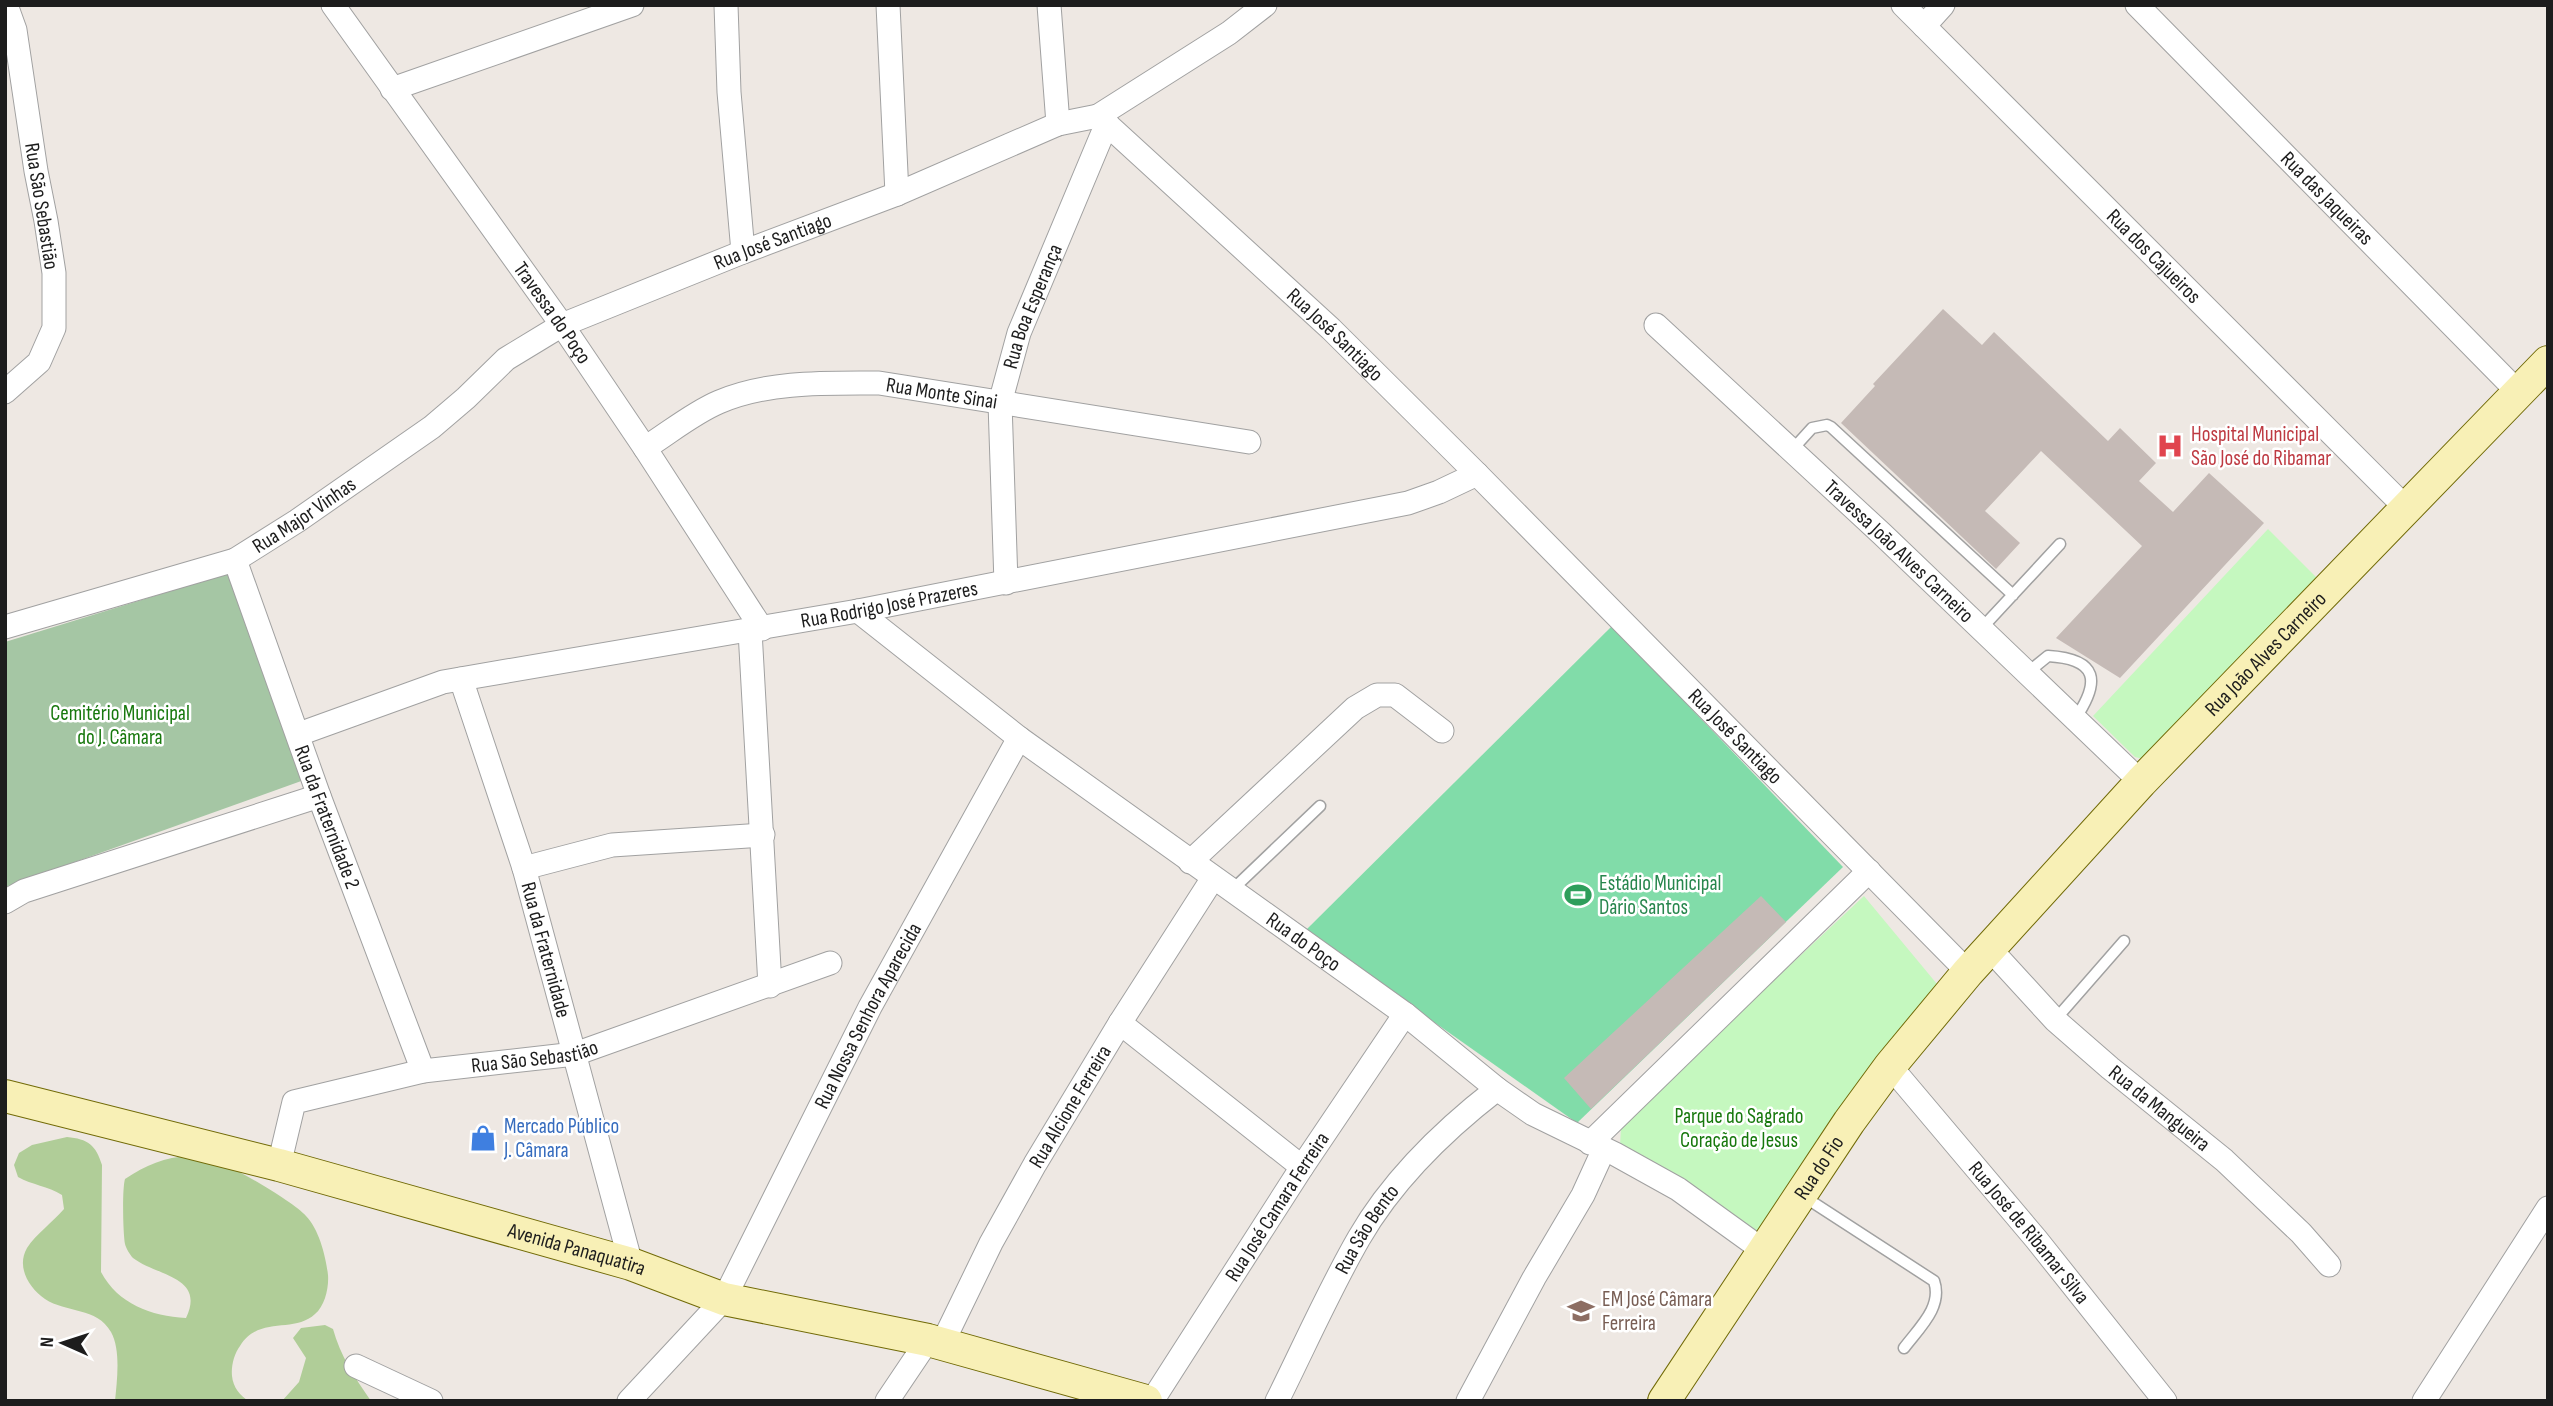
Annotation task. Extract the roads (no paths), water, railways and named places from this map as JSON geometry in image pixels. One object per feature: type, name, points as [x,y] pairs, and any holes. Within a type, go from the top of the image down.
[{"type":"street","name":"Rua São Sebastião","points":[[5,392],[39,362],[54,328],[54,273],[15,30],[6,5]]},
{"type":"street","name":"Travessa do Poço","points":[[333,5],[562,325],[645,447],[756,630],[770,986]]},
{"type":"street","points":[[392,89],[632,5]]},
{"type":"street","points":[[726,5],[729,92],[743,252]]},
{"type":"street","points":[[888,5],[897,194]]},
{"type":"street","points":[[1049,5],[1058,124]]},
{"type":"street","points":[[1103,120],[1265,5]]},
{"type":"street","name":"Rua dos Cajueiros","points":[[1903,5],[2404,508]]},
{"type":"street","points":[[1924,26],[1943,5]]},
{"type":"street","name":"Rua das Jaqueiras","points":[[2137,5],[2517,391]]},
{"type":"street","name":"Rua José Santiago","points":[[562,325],[897,194],[1058,124],[1103,120],[1331,330],[1477,474],[1968,972]]},
{"type":"street","name":"Rua Boa Esperança","points":[[1006,583],[1000,403],[1019,333],[1103,120]]},
{"type":"street","name":"Rua Major Vinhas","points":[[5,627],[235,560],[422,434],[466,398],[506,359],[562,325]]},
{"type":"street","name":"Travessa João Alves Carneiro","points":[[1656,325],[2141,782]]},
{"type":"street","name":"Rua João Alves Carneiro","points":[[1990,949],[2141,782],[2548,362]]},
{"type":"street","name":"Rua Monte Sinai","points":[[645,447],[718,402],[775,387],[819,383],[879,383],[1250,442]]},
{"type":"street","name":"Rua Rodrigo José Prazeres","points":[[299,734],[428,686],[461,678],[756,630],[1408,503],[1477,474]]},
{"type":"street","name":"Rua da Fraternidade 2","points":[[235,560],[319,796],[423,1071]]},
{"type":"street","name":"Rua do Poço","points":[[858,611],[1019,738],[1405,1014],[1497,1088],[1534,1114],[1678,1189],[1763,1251]]},
{"type":"street","name":"Rua da Fraternidade","points":[[461,678],[524,868],[631,1264]]},
{"type":"street","points":[[1190,862],[1355,708],[1377,695],[1395,695],[1442,731]]},
{"type":"street","name":"Rua Nossa Senhora Aparecida","points":[[629,1401],[724,1298],[870,1007],[1019,738]]},
{"type":"street","points":[[5,902],[24,891],[319,796]]},
{"type":"street","points":[[524,868],[612,845],[763,835]]},
{"type":"street","points":[[1468,1401],[1534,1278],[1583,1195],[1597,1146],[1868,871]]},
{"type":"street","name":"Rua Alcione Ferreira","points":[[887,1401],[935,1342],[1035,1164],[1120,1023],[1222,884]]},
{"type":"street","name":"Rua do Fio","points":[[1664,1401],[1801,1194],[1890,1066],[1990,949]]},
{"type":"street","name":"Rua da Mangueira","points":[[1990,949],[2055,1020],[2224,1160],[2301,1233],[2329,1265]]},
{"type":"street","name":"Rua São Sebastião","points":[[279,1165],[294,1102],[423,1071],[575,1054],[830,963]]},
{"type":"street","name":"Rua José Camara Ferreira","points":[[1149,1401],[1405,1014]]},
{"type":"street","points":[[1120,1023],[1302,1167]]},
{"type":"street","name":"Rua José de Ribamar Silva","points":[[1890,1066],[2036,1239],[2165,1401]]},
{"type":"street","name":"Rua São Bento","points":[[1277,1401],[1360,1237],[1388,1195],[1430,1147],[1497,1088]]},
{"type":"street","name":"Avenida Panaquatira","points":[[5,1096],[279,1165],[631,1264],[724,1298],[935,1342],[1149,1401]]},
{"type":"street","points":[[2424,1401],[2548,1208]]},
{"type":"street","points":[[356,1366],[431,1401]]},
{"type":"lane","points":[[1791,450],[1812,428],[1827,425],[1831,427],[2013,595]]},
{"type":"lane","points":[[1981,629],[2060,544]]},
{"type":"lane","points":[[2027,673],[2048,656],[2071,658],[2087,667],[2092,688],[2089,699],[2075,719]]},
{"type":"lane","points":[[1222,884],[1320,806]]},
{"type":"lane","points":[[2055,1020],[2124,941]]},
{"type":"lane","points":[[1801,1194],[1934,1281],[1938,1293],[1936,1306],[1904,1349]]},
{"type":"place","name":"Hospital Municipal São José do Ribamar","points":[[2170,446]]},
{"type":"place","name":"Estádio Municipal Dário Santos","points":[[1578,895]]},
{"type":"place","name":"Mercado Público J. Câmara","points":[[483,1138]]},
{"type":"place","name":"EM José Câmara Ferreira","points":[[1581,1311]]},
{"type":"park label","name":"Cemitério Municipal do J. Câmara","points":[[120,725]]},
{"type":"park label","name":"Parque do Sagrado Coração de Jesus","points":[[1739,1128]]}]
